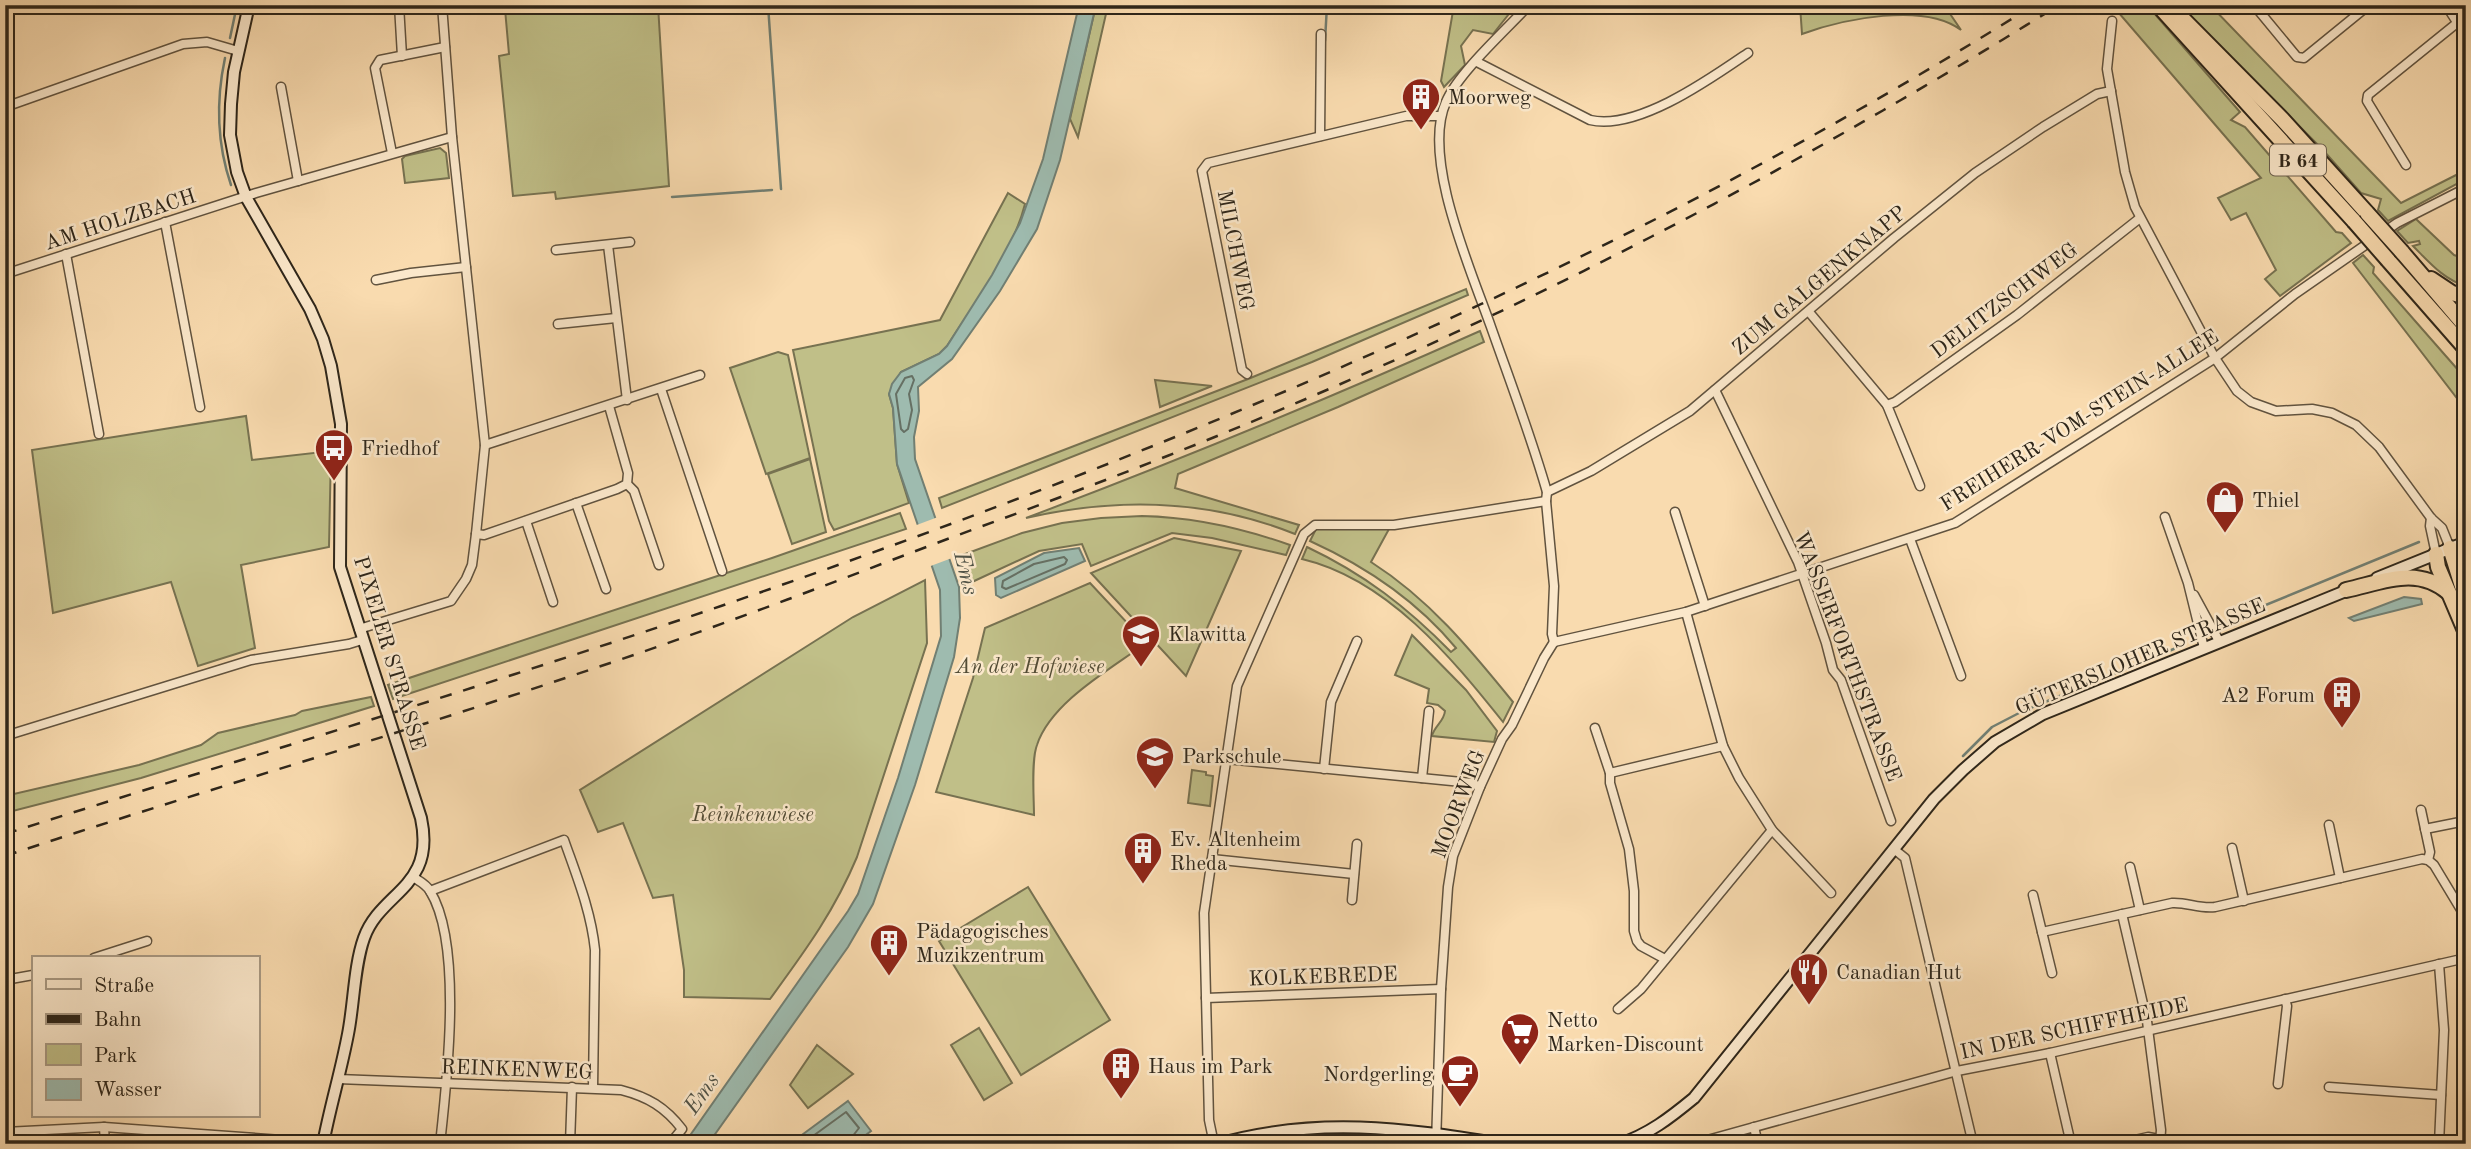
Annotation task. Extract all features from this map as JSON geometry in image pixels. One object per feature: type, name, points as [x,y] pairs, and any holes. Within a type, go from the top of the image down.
[{"type":"highway","name":"B 64","points":[[2158,5],[2466,349]]},
{"type":"highway","name":"B 64","points":[[2169,5],[2282,119],[2466,327]]},
{"type":"highway","points":[[2402,252],[2442,286],[2452,293],[2466,297]]},
{"type":"highway","points":[[2450,548],[2466,599]]},
{"type":"highway","points":[[2436,554],[2466,633]]},
{"type":"highway","points":[[2346,590],[2420,576],[2431,580],[2449,593]]},
{"type":"main road","name":"PIXELER STRASSE","points":[[249,5],[238,51],[230,104],[230,135],[237,172],[246,197],[310,309],[331,366],[341,424],[340,566],[422,825],[423,845],[413,877],[364,937],[338,1079],[323,1143]]},
{"type":"main road","name":"GÜTERSLOHER STRASSE","points":[[1619,1144],[1643,1140],[1694,1098],[1934,799],[1995,742],[2043,714],[2466,542]]},
{"type":"main road","points":[[1216,1144],[1249,1135],[1324,1126],[1376,1127],[1436,1139],[1502,1144]]},
{"type":"street","points":[[398,5],[402,56]]},
{"type":"street","points":[[5,736],[251,660],[349,644],[361,635],[451,601],[467,579],[472,565],[485,445],[452,137],[442,5]]},
{"type":"street","name":"MOORWEG","points":[[1436,1139],[1441,989],[1453,856],[1480,787],[1554,642],[1552,634],[1555,603],[1547,497],[1457,232],[1444,181],[1440,143],[1441,116],[1455,85],[1529,5]]},
{"type":"street","points":[[2254,5],[2297,57],[2304,58],[2369,5]]},
{"type":"street","points":[[2446,5],[2466,36]]},
{"type":"street","points":[[2112,21],[2107,69],[2125,172],[2140,218],[2215,358],[2237,391],[2251,402],[2276,411],[2312,409],[2332,413],[2356,425],[2379,447],[2431,518],[2442,528],[2450,548]]},
{"type":"street","points":[[2406,165],[2367,101],[2368,95],[2457,23]]},
{"type":"street","points":[[1320,136],[1321,34]]},
{"type":"street","points":[[5,107],[183,44],[207,42],[238,51]]},
{"type":"street","points":[[392,153],[375,68],[380,60],[445,47]]},
{"type":"street","points":[[1476,62],[1590,120],[1602,123],[1620,121],[1680,97],[1748,53]]},
{"type":"street","points":[[281,87],[298,181]]},
{"type":"street","name":"ZUM GALGENKNAPP","points":[[1547,497],[1679,418],[1975,173],[2075,107],[2097,94],[2111,91]]},
{"type":"street","name":"MILCHWEG","points":[[1247,374],[1242,370],[1202,171],[1208,163],[1406,116],[1441,116]]},
{"type":"street","name":"AM HOLZBACH","points":[[5,274],[298,181],[452,137]]},
{"type":"street","name":"FREIHERR-VOM-STEIN-ALLEE","points":[[1554,642],[1686,612],[1955,523],[2215,358],[2295,293],[2397,223],[2466,188]]},
{"type":"street","name":"DELITZSCHWEG","points":[[1887,405],[2017,315],[2140,218]]},
{"type":"street","points":[[165,222],[200,407]]},
{"type":"street","points":[[556,250],[630,242]]},
{"type":"street","points":[[608,244],[627,400]]},
{"type":"street","points":[[66,254],[99,434]]},
{"type":"street","points":[[376,280],[411,273],[466,268]]},
{"type":"street","points":[[1809,312],[1887,405],[1920,486]]},
{"type":"street","points":[[558,324],[616,318]]},
{"type":"street","points":[[485,445],[700,375]]},
{"type":"street","points":[[661,389],[723,571]]},
{"type":"street","name":"WASSERFORTHSTRASSE","points":[[1715,390],[1801,574],[1833,670],[1841,680],[1891,821]]},
{"type":"street","points":[[609,406],[628,473],[628,484],[635,491],[659,565]]},
{"type":"street","points":[[476,534],[484,535],[628,484]]},
{"type":"street","points":[[1216,1144],[1209,1120],[1204,913],[1226,759],[1237,686],[1304,534],[1315,525],[1394,526],[1547,497]]},
{"type":"street","points":[[576,503],[606,589]]},
{"type":"street","points":[[1675,512],[1706,606]]},
{"type":"street","points":[[2165,517],[2188,583],[2204,648]]},
{"type":"street","points":[[2431,518],[2436,554]]},
{"type":"street","points":[[526,521],[554,602]]},
{"type":"street","points":[[1910,539],[1961,676]]},
{"type":"street","points":[[2188,583],[2219,641]]},
{"type":"street","points":[[1686,612],[1723,746],[1739,778],[1772,830],[1831,892]]},
{"type":"street","points":[[1324,769],[1331,702],[1357,641]]},
{"type":"street","points":[[1422,778],[1429,711]]},
{"type":"street","points":[[1595,728],[1610,772],[1610,783],[1629,849],[1634,891],[1634,931],[1642,946],[1665,959]]},
{"type":"street","points":[[1610,772],[1723,746]]},
{"type":"street","points":[[1226,759],[1472,783],[1480,787]]},
{"type":"street","points":[[2421,810],[2430,852],[2428,860],[2466,918]]},
{"type":"street","points":[[2425,829],[2460,822]]},
{"type":"street","points":[[2329,825],[2340,878]]},
{"type":"street","points":[[1618,1009],[1641,989],[1772,830]]},
{"type":"street","points":[[430,891],[564,840],[586,900],[593,934],[593,1088]]},
{"type":"street","points":[[1352,900],[1357,844]]},
{"type":"street","points":[[2232,848],[2244,901]]},
{"type":"street","points":[[1895,850],[1905,858],[1973,1144]]},
{"type":"street","points":[[1212,859],[1354,874]]},
{"type":"street","points":[[2042,932],[2172,903],[2181,902],[2205,908],[2244,901],[2428,860]]},
{"type":"street","points":[[2130,867],[2140,910]]},
{"type":"street","points":[[413,877],[430,891],[441,920],[449,967],[446,1083],[440,1144]]},
{"type":"street","points":[[2033,895],[2052,973]]},
{"type":"street","points":[[2117,1144],[2148,1137],[2159,1142],[2161,1130],[2148,1031],[2122,914]]},
{"type":"street","points":[[100,956],[147,941]]},
{"type":"street","name":"IN DER SCHIFFHEIDE","points":[[1693,1144],[1957,1072],[2466,958]]},
{"type":"street","points":[[2439,964],[2444,1030],[2439,1144]]},
{"type":"street","points":[[5,980],[32,975]]},
{"type":"street","name":"KOLKEBREDE","points":[[1206,998],[1441,989]]},
{"type":"street","points":[[2278,1084],[2287,1006],[2285,999]]},
{"type":"street","points":[[2050,1053],[2071,1144]]},
{"type":"street","name":"REINKENWEG","points":[[338,1079],[621,1090],[654,1101],[669,1112],[682,1129],[670,1144]]},
{"type":"street","points":[[570,1144],[572,1087]]},
{"type":"street","points":[[2329,1087],[2441,1095]]},
{"type":"street","points":[[104,1127],[105,1144]]},
{"type":"street","points":[[5,1132],[104,1127],[323,1143]]},
{"type":"street","points":[[1754,1127],[1758,1144]]},
{"type":"green space","points":[[518,5],[551,5],[552,10],[608,9],[612,5],[658,5],[669,186],[556,199],[555,192],[513,196],[499,56],[509,54],[505,9],[518,8]]},
{"type":"green space","points":[[1096,5],[1108,5],[1078,137],[1070,119]]},
{"type":"green space","points":[[1454,5],[1516,5],[1493,34],[1473,30],[1461,46],[1465,65],[1444,87],[1441,81]]},
{"type":"green space","points":[[1800,5],[1944,5],[1961,30],[1945,22],[1905,15],[1839,23],[1802,34]]},
{"type":"green space","points":[[2112,5],[2147,5],[2240,112],[2231,120],[2245,127],[2336,232],[2342,233],[2351,243],[2280,296],[2265,279],[2276,270],[2246,213],[2231,220],[2218,198],[2261,178]]},
{"type":"green space","points":[[2179,5],[2210,5],[2401,203],[2466,170],[2466,179],[2388,221],[2378,210],[2381,199],[2361,193],[2323,150]]},
{"type":"green space","points":[[440,148],[446,153],[449,178],[405,183],[402,159],[405,156]]},
{"type":"green space","points":[[1008,193],[1025,204],[1011,242],[992,278],[947,346],[939,354],[901,372],[889,394],[893,408],[897,464],[909,503],[834,530],[829,521],[793,350],[940,320]]},
{"type":"green space","points":[[2416,219],[2454,255],[2466,259],[2466,286],[2444,275],[2431,264],[2413,246],[2420,244],[2419,241],[2408,243],[2397,231]]},
{"type":"green space","points":[[2363,255],[2374,267],[2373,273],[2466,379],[2466,410],[2353,263]]},
{"type":"green space","points":[[1466,289],[1468,295],[1312,362],[942,508],[939,498],[1248,379]]},
{"type":"green space","points":[[1480,331],[1484,342],[1178,474],[1175,488],[1299,525],[1295,534],[1229,514],[1162,505],[1094,507],[1026,518],[1254,428]]},
{"type":"green space","points":[[778,352],[788,355],[810,458],[766,474],[730,368]]},
{"type":"green space","points":[[1155,380],[1212,386],[1160,407]]},
{"type":"green space","points":[[246,416],[252,460],[331,451],[329,547],[241,565],[255,648],[198,666],[171,582],[53,613],[32,450]]},
{"type":"green space","points":[[810,459],[826,532],[792,544],[768,474]]},
{"type":"green space","points":[[900,513],[906,529],[393,699],[388,685],[772,558]]},
{"type":"green space","points":[[1142,516],[1217,524],[1290,545],[1286,555],[1212,538],[1172,533],[1091,566],[1082,544],[1039,551],[972,582],[960,556],[1022,533],[1062,523]]},
{"type":"green space","points":[[1316,529],[1389,529],[1371,562],[1392,576],[1430,609],[1497,682],[1513,702],[1503,722],[1439,647],[1389,602],[1333,569],[1302,559],[1307,547],[1328,557],[1401,606],[1451,652],[1456,648],[1424,615],[1389,586],[1310,541]]},
{"type":"green space","points":[[1174,538],[1241,551],[1186,676],[1091,573]]},
{"type":"green space","name":"Reinkenwiese","points":[[925,580],[927,643],[857,857],[829,913],[770,999],[684,997],[684,970],[673,895],[653,898],[623,823],[598,832],[580,790],[853,617]]},
{"type":"green space","name":"An der Hofwiese","points":[[1090,583],[1146,643],[1068,701],[1044,729],[1034,760],[1034,815],[936,792],[973,678],[985,628]]},
{"type":"green space","points":[[1412,635],[1466,690],[1497,731],[1494,742],[1432,736],[1445,711],[1438,705],[1427,703],[1429,689],[1395,675]]},
{"type":"green space","points":[[371,697],[374,706],[141,778],[5,813],[5,796],[139,765],[201,745],[218,733],[302,711]]},
{"type":"green space","points":[[1192,770],[1213,776],[1210,806],[1188,803]]},
{"type":"green space","points":[[1028,887],[1110,1020],[1021,1075],[939,941]]},
{"type":"green space","points":[[979,1028],[1012,1083],[984,1100],[951,1045]]},
{"type":"green space","points":[[817,1045],[853,1074],[808,1108],[790,1085]]},
{"type":"water","points":[[1079,5],[1096,5],[1060,160],[1037,229],[1000,291],[952,359],[918,387],[915,459],[959,587],[960,618],[954,657],[915,785],[873,904],[848,947],[708,1144],[684,1144],[858,894],[898,778],[941,636],[940,590],[897,464],[893,408],[889,394],[892,384],[901,372],[939,354],[947,346],[992,275],[1020,223],[1043,159]]},
{"type":"water","points":[[1079,548],[1085,561],[1001,598],[996,595],[995,578],[1044,553]]},
{"type":"water","points":[[2404,597],[2421,599],[2422,604],[2354,621],[2349,618]]},
{"type":"water","points":[[848,1101],[871,1131],[854,1144],[791,1143]]},
{"type":"pier","points":[[938,517],[952,558],[928,567],[914,526]]},
{"type":"waterway","points":[[230,38],[237,5]]},
{"type":"waterway","points":[[768,5],[781,189]]},
{"type":"waterway","points":[[1325,41],[1327,5]]},
{"type":"waterway","points":[[225,58],[219,122],[231,185]]},
{"type":"waterway","points":[[672,197],[772,190]]},
{"type":"waterway","points":[[2458,526],[2466,522]]},
{"type":"waterway","points":[[2251,611],[2419,542]]},
{"type":"waterway","points":[[1963,756],[1992,727],[2021,712],[2181,646]]},
{"type":"railway","points":[[5,834],[453,694],[721,606],[1062,482],[1230,415],[1559,267],[1720,186],[1878,99],[2034,5]]},
{"type":"railway","points":[[5,856],[637,654],[1088,487],[1270,414],[1507,308],[1694,214],[1879,113],[2059,5]]},
{"type":"place","name":"Moorweg","points":[[1421,131]]},
{"type":"place","name":"Friedhof","points":[[334,482]]},
{"type":"place","name":"Thiel","points":[[2225,534]]},
{"type":"place","name":"Klawitta","points":[[1141,668]]},
{"type":"place","name":"A2 Forum","points":[[2342,729]]},
{"type":"place","name":"Parkschule","points":[[1155,790]]},
{"type":"place","name":"Ev. Altenheim Rheda","points":[[1143,885]]},
{"type":"place","name":"Pädagogisches Muzikzentrum","points":[[889,977]]},
{"type":"place","name":"Canadian Hut","points":[[1809,1006]]},
{"type":"place","name":"Netto Marken-Discount","points":[[1520,1066]]},
{"type":"place","name":"Haus im Park","points":[[1121,1100]]},
{"type":"place","name":"Nordgerling","points":[[1460,1108]]},
{"type":"water label","name":"Ems","points":[[967,573]]},
{"type":"water label","name":"Ems","points":[[701,1093]]}]
